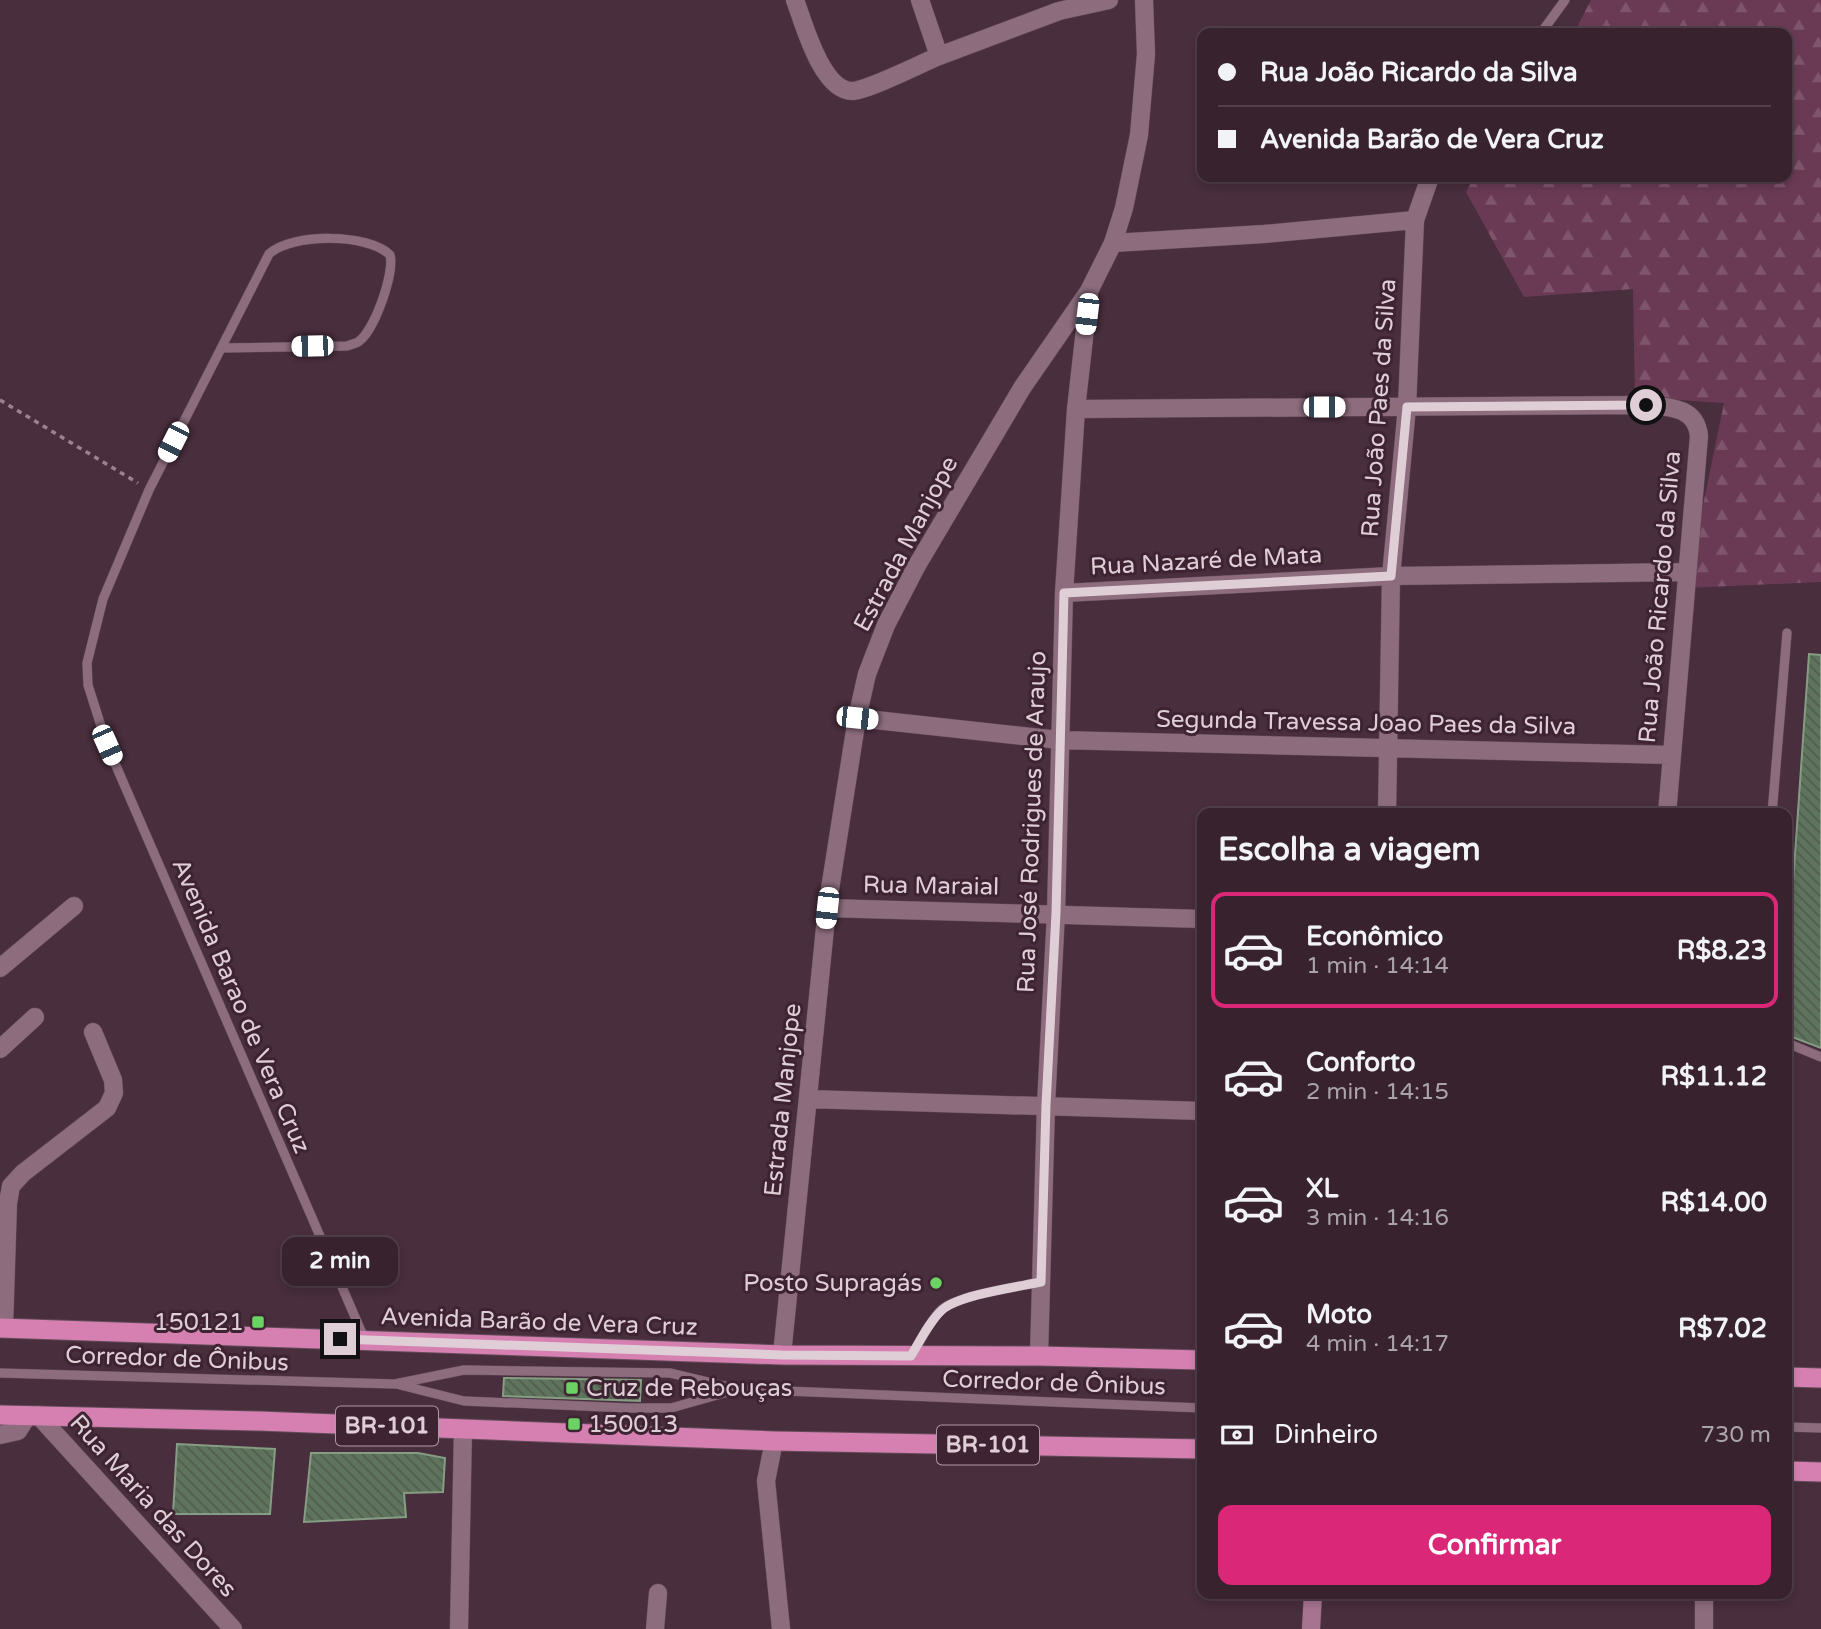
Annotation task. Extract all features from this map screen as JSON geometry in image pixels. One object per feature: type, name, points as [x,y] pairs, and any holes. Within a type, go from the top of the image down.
[{"type":"highway","name":"Avenida Barão de Vera Cruz","points":[[2,1328],[782,1355],[1197,1360]]},
{"type":"highway","points":[[1792,1377],[1821,1378]]},
{"type":"highway","name":"BR-101","points":[[0,1415],[774,1441],[1197,1449]]},
{"type":"highway","points":[[1792,1471],[1821,1472]]},
{"type":"main road","points":[[1311,1629],[1312,1599]]},
{"type":"street","points":[[795,0],[814,51],[833,83],[853,90],[871,85],[1057,6],[1109,0]]},
{"type":"street","points":[[920,0],[939,56]]},
{"type":"street","name":"Estrada Manjope","points":[[782,1355],[827,908],[857,718],[867,674],[886,625],[916,567],[1022,388],[1090,290],[1114,243],[1139,135],[1146,54],[1144,0]]},
{"type":"street","name":"Rua João Paes da Silva","points":[[1387,808],[1391,576],[1407,407],[1415,220],[1428,182]]},
{"type":"street","points":[[1114,243],[1264,234],[1415,220]]},
{"type":"street","name":"Rua José Rodrigues de Araujo","points":[[1039,1356],[1046,1105],[1056,913],[1064,593],[1076,409],[1090,290]]},
{"type":"street","name":"Rua João Ricardo da Silva","points":[[1076,409],[1646,405],[1674,407],[1689,413],[1696,421],[1699,436],[1667,808]]},
{"type":"street","name":"Rua Nazaré de Mata","points":[[1064,593],[1391,576],[1686,572]]},
{"type":"street","name":"Segunda Travessa Joao Paes da Silva","points":[[857,718],[1059,740],[1671,755]]},
{"type":"street","points":[[0,968],[74,906]]},
{"type":"street","name":"Rua Maraial","points":[[827,908],[1197,919]]},
{"type":"street","points":[[0,1049],[35,1017]]},
{"type":"street","points":[[2,1328],[11,1186],[23,1172],[107,1108],[114,1093],[113,1080],[93,1032]]},
{"type":"street","points":[[808,1099],[1197,1111]]},
{"type":"street","points":[[0,1435],[18,1430],[33,1415]]},
{"type":"street","name":"Rua Maria das Dores","points":[[33,1415],[233,1629]]},
{"type":"street","points":[[459,1629],[463,1429]]},
{"type":"street","points":[[774,1441],[766,1480],[781,1629]]},
{"type":"street","points":[[655,1629],[657,1593]]},
{"type":"street","points":[[1704,1599],[1704,1629]]},
{"type":"lane","points":[[1545,28],[1565,0]]},
{"type":"lane","points":[[149,490],[263,262],[275,248],[288,243],[312,240],[359,241],[377,245],[390,255],[389,275],[380,307],[371,326],[358,343],[347,346],[222,348]]},
{"type":"lane","name":"Avenida Barao de Vera Cruz","points":[[149,490],[103,599],[87,663],[88,685],[107,745],[365,1340]]},
{"type":"lane","points":[[1772,808],[1787,633]]},
{"type":"lane","points":[[1792,1045],[1821,1057]]},
{"type":"lane","points":[[911,1356],[938,1313],[945,1307],[983,1294],[1041,1282]]},
{"type":"lane","name":"Corredor de Ônibus","points":[[395,1384],[464,1370],[670,1373],[737,1389],[1197,1408]]},
{"type":"lane","name":"Corredor de Ônibus","points":[[0,1373],[395,1384],[464,1401],[629,1408],[670,1408],[737,1389]]},
{"type":"lane","points":[[1792,1427],[1821,1428]]},
{"type":"path","points":[[0,400],[149,490]]},
{"type":"green space","points":[[1591,0],[1821,0],[1821,582],[1686,588],[1724,403],[1635,397],[1633,289],[1524,297],[1466,192],[1471,182],[1792,182],[1792,28],[1577,28]]},
{"type":"building","points":[[1809,654],[1821,655],[1821,1048],[1792,1037],[1792,897]]},
{"type":"building","name":"Cruz de Rebouças","points":[[504,1378],[641,1380],[640,1401],[503,1396]]},
{"type":"building","points":[[177,1444],[275,1449],[270,1514],[173,1514]]},
{"type":"building","points":[[311,1453],[418,1453],[445,1458],[443,1492],[404,1493],[406,1517],[304,1522]]},
{"type":"place","name":"Posto Supragás","points":[[936,1283]]},
{"type":"place","name":"150121","points":[[258,1322]]},
{"type":"place","name":"Cruz de Rebouças","points":[[572,1388]]},
{"type":"place","name":"150013","points":[[574,1424]]},
{"type":"route","points":[[340,1339],[782,1355],[911,1356],[938,1313],[945,1307],[983,1294],[1041,1282],[1046,1105],[1056,913],[1064,593],[1391,576],[1407,407],[1646,405]]}]
